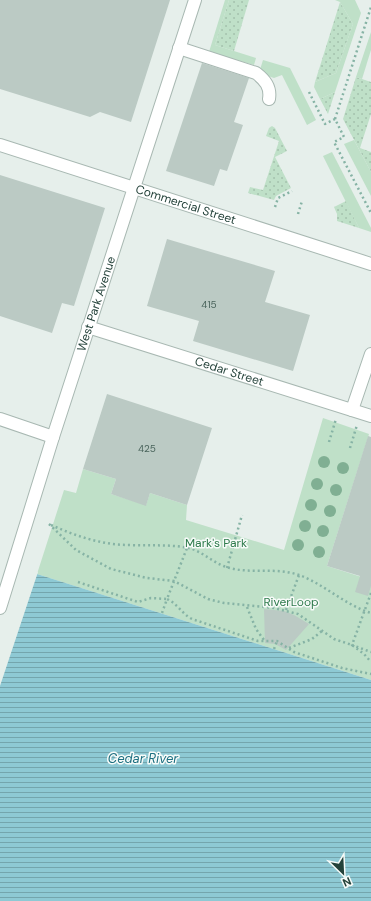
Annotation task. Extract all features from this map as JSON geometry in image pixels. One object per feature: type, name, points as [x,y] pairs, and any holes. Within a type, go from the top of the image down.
[{"type":"street","name":"West Park Avenue","points":[[0,608],[52,437],[195,0]]},
{"type":"street","points":[[179,48],[256,73],[264,79],[268,87],[269,99]]},
{"type":"street","name":"Commercial Street","points":[[0,145],[371,264]]},
{"type":"street","name":"Cedar Street","points":[[88,327],[371,416]]},
{"type":"street","points":[[352,410],[371,354]]},
{"type":"street","points":[[0,419],[52,437]]},
{"type":"path","points":[[371,7],[335,119],[344,137],[334,142],[371,213]]},
{"type":"path","points":[[309,92],[325,124],[335,119]]},
{"type":"path","points":[[275,207],[278,198],[292,191]]},
{"type":"path","points":[[298,214],[302,201]]},
{"type":"path","points":[[329,442],[336,418]]},
{"type":"path","points":[[350,448],[357,425]]},
{"type":"path","points":[[226,568],[242,515]]},
{"type":"path","points":[[371,613],[299,575],[274,570],[238,570],[226,568],[205,555],[187,548],[174,545],[112,544],[72,534],[49,524],[76,550],[96,562],[128,574],[174,581],[208,599],[247,607],[286,610],[298,614],[334,639],[371,652]]},
{"type":"path","points":[[162,613],[187,548]]},
{"type":"path","points":[[286,610],[299,575]]},
{"type":"path","points":[[78,582],[138,602],[151,598],[167,599],[173,602],[185,615],[192,619],[258,641],[277,641],[294,652],[342,668],[371,674]]},
{"type":"path","points":[[352,645],[371,592]]},
{"type":"path","points":[[247,607],[256,628],[264,640]]},
{"type":"path","points":[[289,648],[312,639],[322,631]]},
{"type":"path","points":[[274,649],[277,641]]},
{"type":"path","points":[[352,645],[364,654],[371,662]]},
{"type":"green space","points":[[225,0],[229,0],[215,45],[256,58],[254,65],[209,52]]},
{"type":"green space","points":[[229,0],[249,0],[234,51],[215,45]]},
{"type":"green space","points":[[335,0],[355,0],[361,13],[335,92],[320,99],[314,87],[315,82],[336,73],[353,24],[340,2]]},
{"type":"green space","points":[[340,2],[353,24],[336,73],[315,82]]},
{"type":"green space","points":[[371,32],[371,50],[362,79],[356,77]]},
{"type":"green space","points":[[263,60],[290,68],[316,120],[307,125],[282,75],[274,78],[259,73]]},
{"type":"green space","points":[[356,77],[371,82],[371,114],[360,148],[371,152],[371,172],[343,119]]},
{"type":"green space","points":[[335,92],[328,114],[320,99]]},
{"type":"green space","points":[[272,126],[275,128],[287,151],[275,157],[291,188],[276,196],[274,200],[248,193],[250,187],[263,190],[279,141],[266,136],[269,128]]},
{"type":"green space","points":[[354,140],[371,172],[371,196],[344,144]]},
{"type":"green space","points":[[332,152],[371,228],[371,232],[359,228],[323,156]]},
{"type":"green space","points":[[346,201],[359,228],[337,221],[337,214],[334,207]]},
{"type":"green space","name":"RiverLoop","points":[[323,418],[369,434],[327,566],[371,580],[371,680],[37,574],[64,490],[76,493],[83,469],[116,479],[111,494],[146,505],[150,493],[187,505],[186,520],[284,550]]},
{"type":"water","name":"Cedar River","points":[[0,557],[37,574],[371,680],[371,901],[0,901]]},
{"type":"pier","points":[[0,555],[38,572],[0,686]]},
{"type":"building","points":[[0,0],[170,0],[131,122],[100,112],[90,117],[0,89]]},
{"type":"building","points":[[202,63],[249,78],[234,122],[243,125],[227,171],[220,169],[214,186],[166,171]]},
{"type":"building","points":[[0,175],[105,208],[74,306],[62,303],[52,333],[0,316]]},
{"type":"building","points":[[167,239],[275,271],[265,302],[310,315],[293,371],[193,341],[199,321],[147,306]]},
{"type":"building","points":[[107,394],[212,428],[187,505],[150,493],[146,506],[111,494],[116,479],[83,469]]},
{"type":"building","points":[[368,436],[371,437],[371,586],[368,596],[355,592],[360,576],[327,566]]},
{"type":"building","points":[[264,609],[284,611],[309,624],[286,650],[275,644],[265,643]]},
{"type":"park label","name":"Mark's Park","points":[[216,543]]}]
